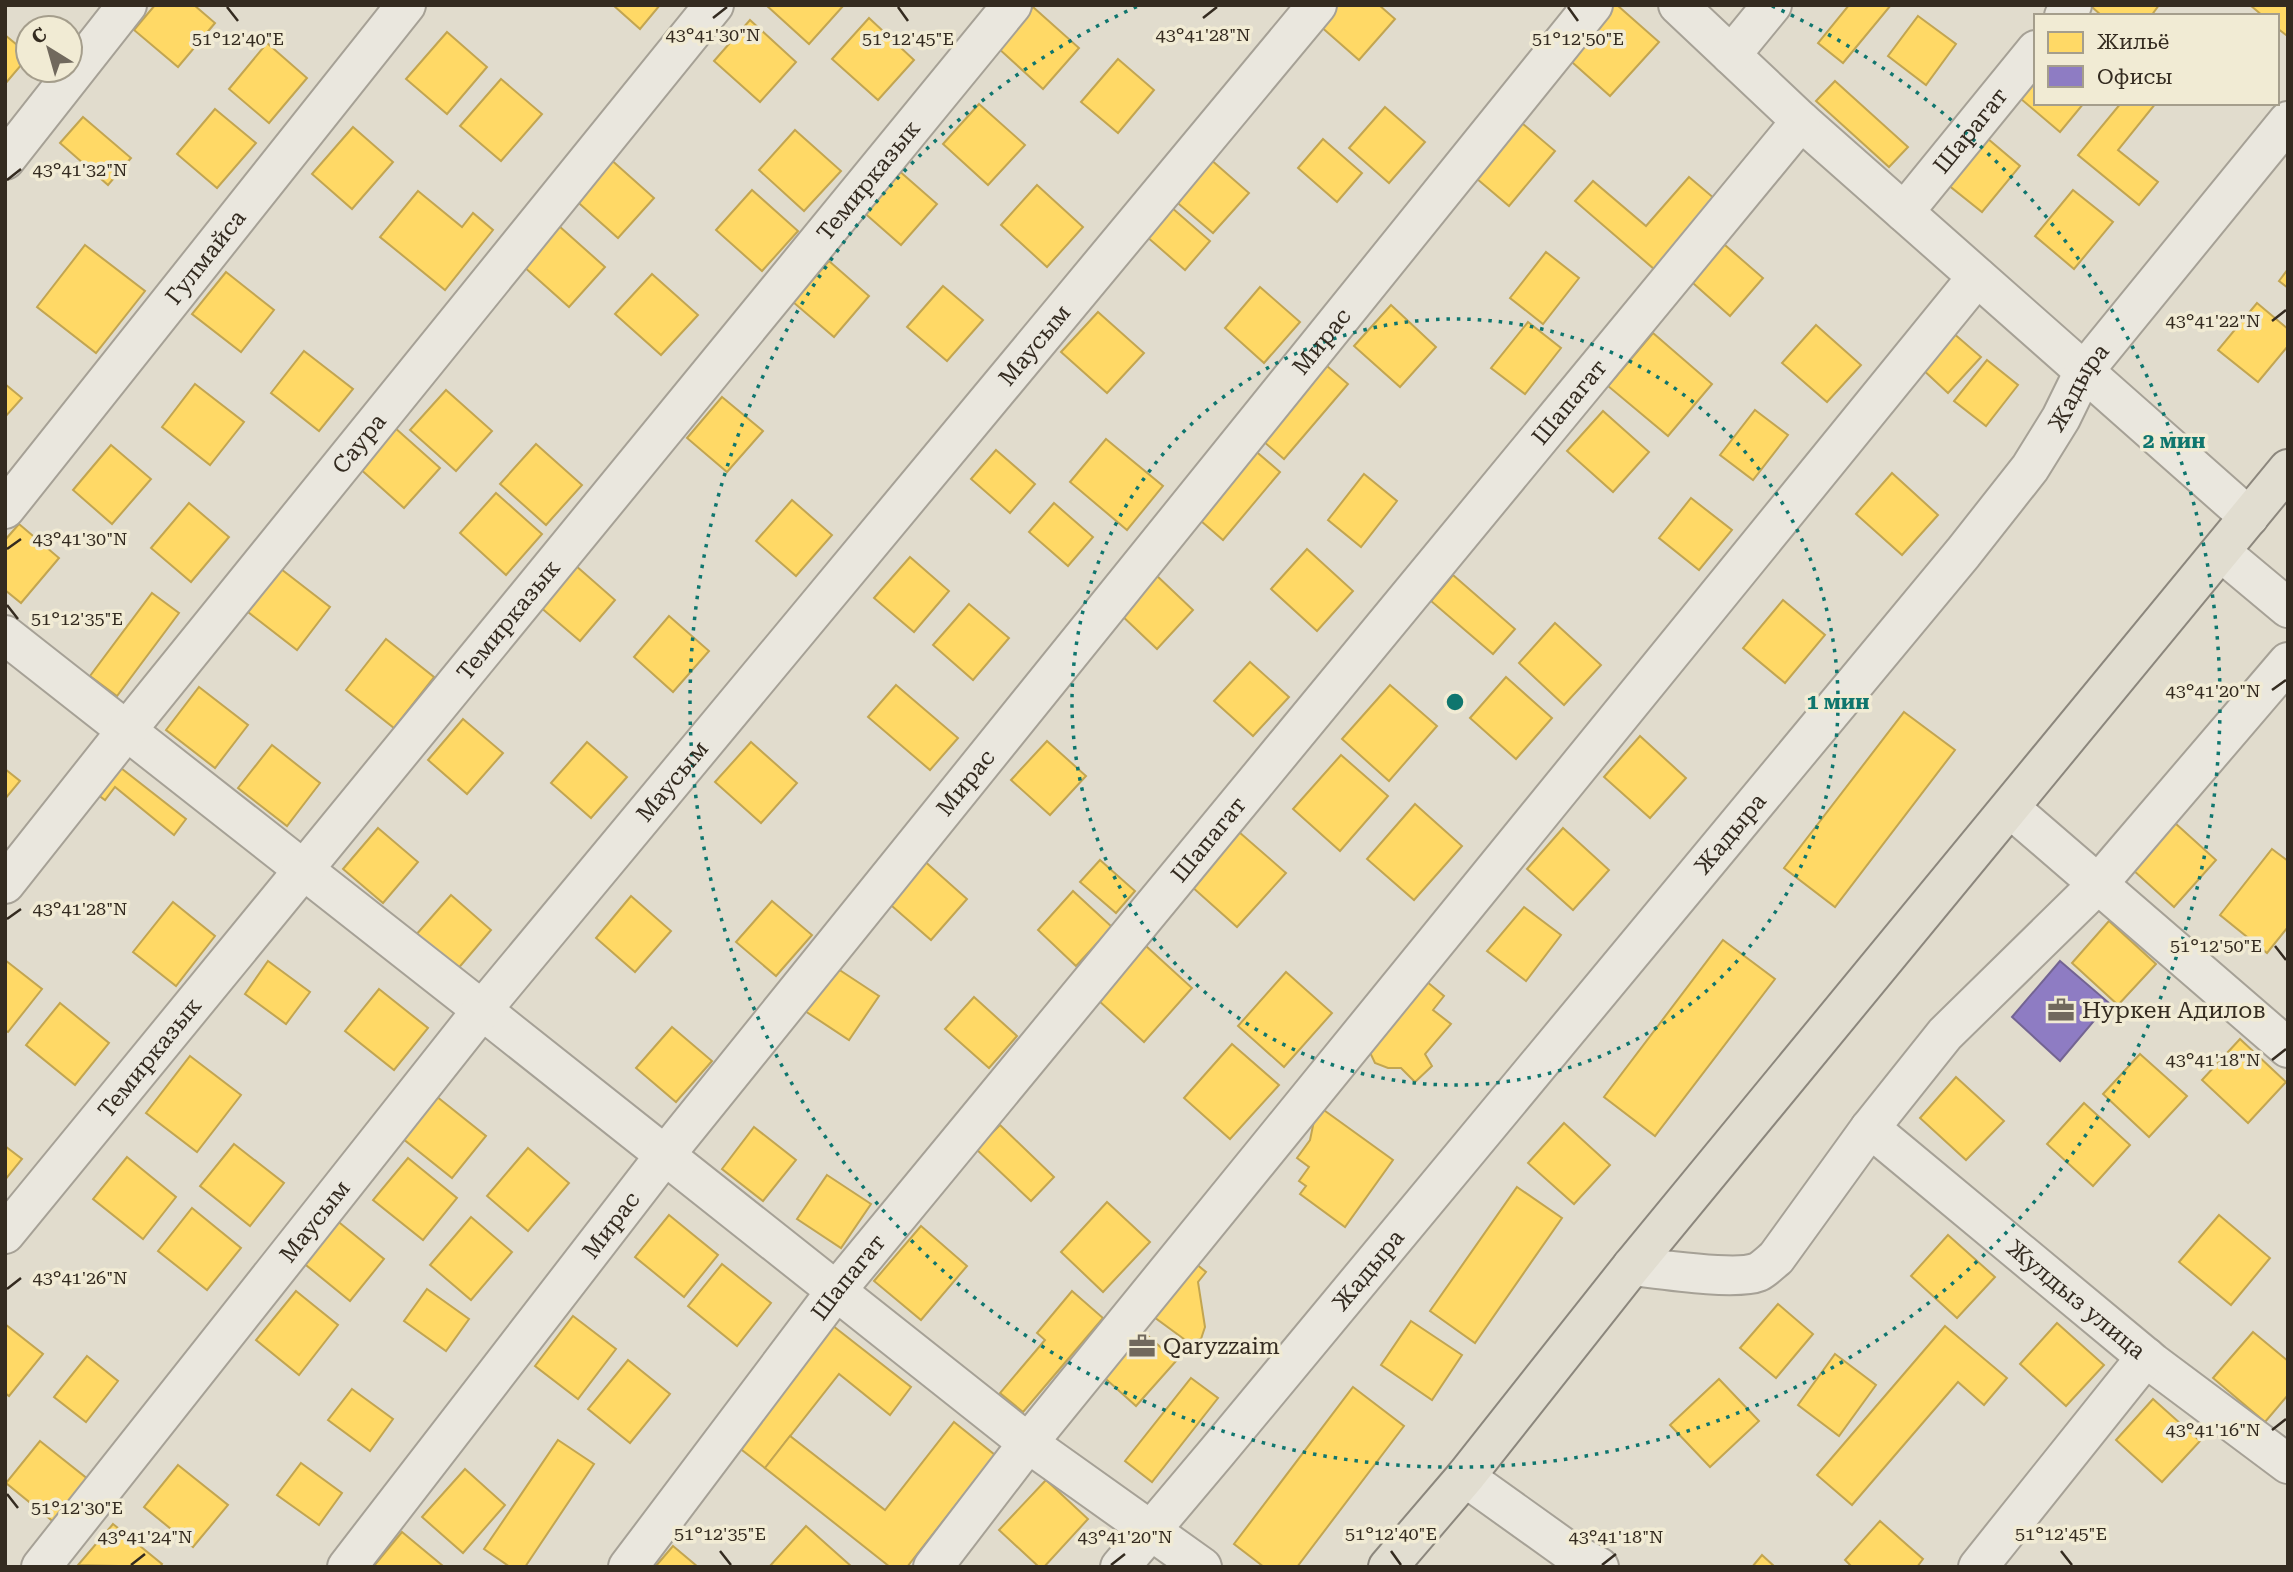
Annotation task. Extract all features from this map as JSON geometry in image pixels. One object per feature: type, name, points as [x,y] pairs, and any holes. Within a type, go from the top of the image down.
[{"type":"main road","points":[[1388,1567],[1465,1476],[1632,1266],[2288,469]]},
{"type":"street","points":[[5,160],[127,5]]},
{"type":"street","name":"Гулмайса","points":[[5,509],[405,5]]},
{"type":"street","name":"Саура","points":[[5,884],[714,5]]},
{"type":"street","name":"Темирказык","points":[[5,1234],[1012,5]]},
{"type":"street","name":"Маусым","points":[[41,1567],[482,1010],[1317,5]]},
{"type":"street","name":"Мирас","points":[[347,1567],[665,1155],[1593,5]]},
{"type":"street","points":[[1678,5],[1801,121],[2249,517]]},
{"type":"street","points":[[1731,55],[1772,5]]},
{"type":"street","name":"Шарагат","points":[[1904,212],[2034,52]]},
{"type":"street","name":"Шапагат","points":[[628,1567],[836,1291],[1801,121]]},
{"type":"street","name":"Жадыра","points":[[1120,1567],[1963,553],[2030,468],[2061,418],[2084,371],[2288,121]]},
{"type":"street","points":[[933,1567],[1028,1443],[1977,277]]},
{"type":"street","points":[[2221,552],[2288,608]]},
{"type":"street","points":[[5,635],[1028,1443],[1202,1567]]},
{"type":"street","points":[[1632,1266],[1721,1275],[1758,1272],[1776,1258],[1870,1128],[1945,1034],[2098,884],[2288,662]]},
{"type":"street","points":[[2010,808],[2288,1048]]},
{"type":"street","name":"Жулдыз улица","points":[[1870,1128],[2146,1357],[2288,1464]]},
{"type":"street","points":[[1978,1567],[2146,1357]]},
{"type":"street","points":[[1465,1476],[1573,1561]]},
{"type":"building: Жильё","points":[[155,5],[194,5],[215,23],[178,67],[134,30]]},
{"type":"building: Жильё","points":[[613,5],[660,5],[640,29]]},
{"type":"building: Жильё","points":[[766,5],[844,5],[809,44]]},
{"type":"building: Жильё","points":[[1337,5],[1379,5],[1395,19],[1359,60],[1319,25]]},
{"type":"building: Жильё","points":[[1608,5],[1617,5],[1659,42],[1610,96],[1564,55]]},
{"type":"building: Жильё","points":[[1849,5],[1891,5],[1843,63],[1818,43]]},
{"type":"building: Жильё","points":[[2159,5],[2152,14],[2100,14],[2092,7]]},
{"type":"building: Жильё","points":[[2250,5],[2288,5],[2288,33],[2286,35],[2279,30],[2279,14],[2261,14]]},
{"type":"building: Жильё","points":[[1033,7],[1079,48],[1043,89],[998,48]]},
{"type":"building: Жильё","points":[[1918,16],[1956,44],[1926,85],[1888,56]]},
{"type":"building: Жильё","points":[[869,18],[914,60],[878,100],[832,59]]},
{"type":"building: Жильё","points":[[750,20],[796,62],[760,102],[714,61]]},
{"type":"building: Жильё","points":[[447,32],[487,67],[447,114],[406,79]]},
{"type":"building: Жильё","points":[[5,35],[14,42],[14,73],[5,84]]},
{"type":"building: Жильё","points":[[267,43],[307,78],[269,123],[229,89]]},
{"type":"building: Жильё","points":[[1118,59],[1154,90],[1118,133],[1081,102]]},
{"type":"building: Жильё","points":[[501,79],[542,114],[501,161],[460,126]]},
{"type":"building: Жильё","points":[[1835,81],[1908,147],[1889,167],[1816,101]]},
{"type":"building: Жильё","points":[[2034,83],[2034,105],[2082,105],[2060,132],[2021,99]]},
{"type":"building: Жильё","points":[[979,104],[1025,145],[988,185],[943,144]]},
{"type":"building: Жильё","points":[[2119,105],[2154,105],[2118,150],[2158,182],[2139,205],[2078,155]]},
{"type":"building: Жильё","points":[[1385,107],[1425,142],[1389,183],[1349,148]]},
{"type":"building: Жильё","points":[[215,109],[256,143],[217,188],[177,154]]},
{"type":"building: Жильё","points":[[83,117],[131,158],[108,185],[60,143]]},
{"type":"building: Жильё","points":[[1516,118],[1555,151],[1509,206],[1470,173]]},
{"type":"building: Жильё","points":[[353,127],[393,162],[352,209],[312,174]]},
{"type":"building: Жильё","points":[[795,130],[841,171],[804,211],[759,170]]},
{"type":"building: Жильё","points":[[1981,133],[2020,166],[1982,212],[1942,180]]},
{"type":"building: Жильё","points":[[1323,139],[1362,173],[1337,202],[1298,168]]},
{"type":"building: Жильё","points":[[608,157],[654,198],[618,238],[572,197]]},
{"type":"building: Жильё","points":[[1209,158],[1249,193],[1213,233],[1173,199]]},
{"type":"building: Жильё","points":[[897,169],[937,204],[901,245],[861,210]]},
{"type":"building: Жильё","points":[[1689,177],[1715,199],[1654,269],[1575,201],[1593,181],[1646,226]]},
{"type":"building: Жильё","points":[[1037,185],[1083,227],[1047,267],[1001,225]]},
{"type":"building: Жильё","points":[[752,190],[798,231],[762,271],[716,230]]},
{"type":"building: Жильё","points":[[2073,190],[2113,222],[2074,269],[2035,236]]},
{"type":"building: Жильё","points":[[418,191],[462,227],[473,213],[493,230],[445,290],[380,237]]},
{"type":"building: Жильё","points":[[1171,207],[1210,241],[1185,270],[1146,236]]},
{"type":"building: Жильё","points":[[559,226],[605,267],[569,307],[523,266]]},
{"type":"building: Жильё","points":[[1718,239],[1763,278],[1730,316],[1685,276]]},
{"type":"building: Жильё","points":[[85,245],[145,291],[96,353],[37,307]]},
{"type":"building: Жильё","points":[[1546,252],[1579,278],[1543,324],[1510,298]]},
{"type":"building: Жильё","points":[[829,261],[869,296],[834,337],[793,302]]},
{"type":"building: Жильё","points":[[2288,269],[2288,288],[2279,281]]},
{"type":"building: Жильё","points":[[226,272],[274,310],[241,352],[192,314]]},
{"type":"building: Жильё","points":[[652,274],[698,315],[661,355],[615,314]]},
{"type":"building: Жильё","points":[[943,286],[983,320],[947,361],[907,327]]},
{"type":"building: Жильё","points":[[1260,287],[1300,322],[1264,363],[1225,328]]},
{"type":"building: Жильё","points":[[2257,303],[2288,329],[2288,346],[2258,382],[2218,350]]},
{"type":"building: Жильё","points":[[1391,305],[1436,347],[1400,387],[1354,346]]},
{"type":"building: Жильё","points":[[1098,312],[1144,353],[1107,393],[1061,352]]},
{"type":"building: Жильё","points":[[1528,322],[1561,348],[1525,394],[1491,368]]},
{"type":"building: Жильё","points":[[1816,325],[1861,365],[1827,402],[1782,363]]},
{"type":"building: Жильё","points":[[1952,332],[1981,357],[1948,393],[1920,367]]},
{"type":"building: Жильё","points":[[1653,333],[1712,384],[1668,436],[1608,386]]},
{"type":"building: Жильё","points":[[304,351],[353,389],[319,431],[271,393]]},
{"type":"building: Жильё","points":[[1320,360],[1348,384],[1284,459],[1256,435]]},
{"type":"building: Жильё","points":[[1987,360],[2018,385],[1986,426],[1954,401]]},
{"type":"building: Жильё","points":[[5,384],[22,398],[5,417]]},
{"type":"building: Жильё","points":[[195,384],[244,422],[210,465],[162,427]]},
{"type":"building: Жильё","points":[[446,390],[492,431],[456,471],[410,430]]},
{"type":"building: Жильё","points":[[722,397],[763,431],[727,472],[687,438]]},
{"type":"building: Жильё","points":[[1755,410],[1788,435],[1753,480],[1720,455]]},
{"type":"building: Жильё","points":[[1603,411],[1649,452],[1613,492],[1567,451]]},
{"type":"building: Жильё","points":[[394,427],[440,468],[404,508],[358,467]]},
{"type":"building: Жильё","points":[[1106,439],[1163,486],[1127,530],[1070,482]]},
{"type":"building: Жильё","points":[[536,444],[582,485],[546,525],[500,484]]},
{"type":"building: Жильё","points":[[111,445],[151,479],[112,524],[73,490]]},
{"type":"building: Жильё","points":[[1252,448],[1280,472],[1223,540],[1194,515]]},
{"type":"building: Жильё","points":[[996,450],[1035,484],[1010,513],[971,479]]},
{"type":"building: Жильё","points":[[1892,473],[1938,515],[1902,555],[1856,514]]},
{"type":"building: Жильё","points":[[1364,474],[1397,501],[1361,547],[1328,520]]},
{"type":"building: Жильё","points":[[496,493],[542,534],[506,575],[460,533]]},
{"type":"building: Жильё","points":[[1691,498],[1732,530],[1699,570],[1659,538]]},
{"type":"building: Жильё","points":[[792,500],[832,535],[796,576],[756,541]]},
{"type":"building: Жильё","points":[[189,503],[229,537],[191,582],[151,548]]},
{"type":"building: Жильё","points":[[1054,503],[1093,537],[1068,566],[1029,532]]},
{"type":"building: Жильё","points":[[19,524],[59,558],[21,603],[5,590],[5,540]]},
{"type":"building: Жильё","points":[[1307,549],[1353,591],[1317,631],[1271,589]]},
{"type":"building: Жильё","points":[[910,557],[949,591],[914,632],[874,598]]},
{"type":"building: Жильё","points":[[575,565],[615,600],[580,641],[539,606]]},
{"type":"building: Жильё","points":[[281,569],[330,607],[297,650],[248,612]]},
{"type":"building: Жильё","points":[[1155,574],[1193,610],[1157,649],[1119,613]]},
{"type":"building: Жильё","points":[[1453,575],[1515,629],[1493,654],[1431,601]]},
{"type":"building: Жильё","points":[[152,593],[179,613],[117,696],[90,676]]},
{"type":"building: Жильё","points":[[1783,600],[1825,635],[1785,683],[1743,648]]},
{"type":"building: Жильё","points":[[969,604],[1009,638],[973,680],[933,645]]},
{"type":"building: Жильё","points":[[669,616],[709,651],[673,692],[634,657]]},
{"type":"building: Жильё","points":[[1555,623],[1601,665],[1564,705],[1519,663]]},
{"type":"building: Жильё","points":[[386,639],[434,677],[394,728],[346,690]]},
{"type":"building: Жильё","points":[[1250,662],[1289,697],[1253,736],[1214,701]]},
{"type":"building: Жильё","points":[[1506,677],[1552,718],[1516,759],[1470,718]]},
{"type":"building: Жильё","points":[[896,685],[958,738],[930,770],[868,717]]},
{"type":"building: Жильё","points":[[1390,685],[1437,726],[1389,781],[1342,739]]},
{"type":"building: Жильё","points":[[199,687],[248,725],[215,768],[166,730]]},
{"type":"building: Жильё","points":[[1904,712],[1955,750],[1835,907],[1784,868]]},
{"type":"building: Жильё","points":[[463,719],[503,753],[467,794],[428,760]]},
{"type":"building: Жильё","points":[[1640,736],[1686,778],[1650,818],[1604,777]]},
{"type":"building: Жильё","points":[[1047,741],[1086,776],[1050,815],[1011,780]]},
{"type":"building: Жильё","points":[[587,742],[627,777],[591,818],[551,783]]},
{"type":"building: Жильё","points":[[751,742],[797,783],[761,823],[715,782]]},
{"type":"building: Жильё","points":[[272,745],[320,783],[287,826],[238,788]]},
{"type":"building: Жильё","points":[[1341,755],[1388,796],[1340,851],[1293,809]]},
{"type":"building: Жильё","points":[[112,761],[186,819],[174,835],[115,787],[105,800],[90,789]]},
{"type":"building: Жильё","points":[[5,769],[20,781],[5,799]]},
{"type":"building: Жильё","points":[[1415,804],[1462,846],[1414,900],[1367,859]]},
{"type":"building: Жильё","points":[[2175,823],[2216,860],[2174,907],[2133,870]]},
{"type":"building: Жильё","points":[[378,828],[418,862],[383,903],[343,869]]},
{"type":"building: Жильё","points":[[1563,828],[1609,870],[1573,910],[1527,869]]},
{"type":"building: Жильё","points":[[1239,832],[1286,873],[1237,927],[1191,886]]},
{"type":"building: Жильё","points":[[2272,849],[2288,861],[2288,927],[2267,953],[2220,915]]},
{"type":"building: Жильё","points":[[921,858],[967,899],[931,940],[885,900]]},
{"type":"building: Жильё","points":[[1100,860],[1135,891],[1116,913],[1080,882]]},
{"type":"building: Жильё","points":[[1073,891],[1112,927],[1076,966],[1038,930]]},
{"type":"building: Жильё","points":[[451,895],[491,930],[456,971],[415,936]]},
{"type":"building: Жильё","points":[[631,896],[671,931],[635,972],[596,938]]},
{"type":"building: Жильё","points":[[772,901],[812,935],[776,976],[736,942]]},
{"type":"building: Жильё","points":[[173,902],[215,936],[176,986],[133,952]]},
{"type":"building: Жильё","points":[[1524,907],[1561,935],[1526,981],[1487,951]]},
{"type":"building: Жильё","points":[[2109,921],[2156,964],[2118,1005],[2072,963]]},
{"type":"building: Жильё","points":[[1723,940],[1775,979],[1655,1136],[1604,1097]]},
{"type":"building: Жильё","points":[[1146,946],[1192,988],[1144,1042],[1098,1000]]},
{"type":"building: Жильё","points":[[5,960],[42,989],[8,1032],[5,1030]]},
{"type":"building: Жильё","points":[[268,961],[310,992],[286,1024],[245,994]]},
{"type":"building: Жильё","points":[[835,967],[879,996],[849,1040],[805,1011]]},
{"type":"building: Жильё","points":[[1286,972],[1332,1013],[1284,1067],[1238,1026]]},
{"type":"building: Жильё","points":[[1420,976],[1444,996],[1433,1010],[1451,1024],[1425,1054],[1432,1066],[1415,1082],[1401,1068],[1388,1068],[1375,1063],[1365,1042]]},
{"type":"building: Жильё","points":[[379,989],[428,1028],[394,1070],[345,1031]]},
{"type":"building: Жильё","points":[[974,997],[1017,1036],[989,1068],[945,1029]]},
{"type":"building: Жильё","points":[[60,1003],[109,1043],[75,1085],[26,1045]]},
{"type":"building: Жильё","points":[[672,1027],[712,1061],[676,1102],[636,1068]]},
{"type":"building: Жильё","points":[[2240,1039],[2286,1082],[2248,1123],[2202,1080]]},
{"type":"building: Жильё","points":[[1232,1044],[1279,1085],[1230,1139],[1184,1098]]},
{"type":"building: Жильё","points":[[2140,1054],[2187,1096],[2149,1137],[2103,1094]]},
{"type":"building: Жильё","points":[[190,1056],[241,1095],[197,1152],[146,1113]]},
{"type":"building: Жильё","points":[[1956,1077],[2004,1121],[1966,1160],[1920,1118]]},
{"type":"building: Жильё","points":[[436,1096],[486,1136],[452,1178],[402,1138]]},
{"type":"building: Жильё","points":[[2084,1103],[2130,1145],[2093,1186],[2047,1144]]},
{"type":"building: Жильё","points":[[1321,1108],[1393,1160],[1345,1227],[1300,1194],[1306,1186],[1299,1181],[1309,1167],[1297,1158],[1310,1140],[1315,1116]]},
{"type":"building: Жильё","points":[[1564,1123],[1610,1165],[1574,1204],[1528,1163]]},
{"type":"building: Жильё","points":[[1000,1125],[1054,1177],[1031,1201],[976,1149]]},
{"type":"building: Жильё","points":[[754,1127],[796,1160],[763,1201],[722,1169]]},
{"type":"building: Жильё","points":[[234,1144],[284,1183],[250,1226],[200,1186]]},
{"type":"building: Жильё","points":[[5,1146],[22,1159],[5,1180]]},
{"type":"building: Жильё","points":[[528,1148],[569,1183],[528,1231],[487,1196]]},
{"type":"building: Жильё","points":[[127,1157],[176,1197],[143,1239],[93,1199]]},
{"type":"building: Жильё","points":[[408,1158],[457,1198],[423,1240],[373,1200]]},
{"type":"building: Жильё","points":[[827,1175],[871,1204],[841,1248],[797,1219]]},
{"type":"building: Жильё","points":[[1517,1187],[1562,1218],[1475,1343],[1430,1311]]},
{"type":"building: Жильё","points":[[1107,1202],[1150,1242],[1103,1292],[1061,1252]]},
{"type":"building: Жильё","points":[[192,1208],[241,1248],[207,1290],[158,1251]]},
{"type":"building: Жильё","points":[[669,1215],[718,1255],[684,1297],[635,1257]]},
{"type":"building: Жильё","points":[[2219,1215],[2270,1258],[2231,1305],[2179,1262]]},
{"type":"building: Жильё","points":[[471,1217],[512,1252],[471,1300],[430,1265]]},
{"type":"building: Жильё","points":[[335,1219],[384,1259],[350,1301],[301,1261]]},
{"type":"building: Жильё","points":[[921,1226],[967,1266],[921,1320],[874,1281]]},
{"type":"building: Жильё","points":[[1948,1235],[1995,1277],[1957,1318],[1911,1276]]},
{"type":"building: Жильё","points":[[1195,1263],[1206,1272],[1198,1282],[1205,1327],[1201,1339],[1188,1342],[1154,1317]]},
{"type":"building: Жильё","points":[[722,1264],[771,1303],[737,1346],[688,1306]]},
{"type":"building: Жильё","points":[[427,1289],[469,1319],[446,1351],[404,1321]]},
{"type":"building: Жильё","points":[[296,1291],[338,1325],[299,1375],[256,1340]]},
{"type":"building: Жильё","points":[[1072,1291],[1103,1318],[1023,1412],[1000,1393],[1045,1340],[1037,1333]]},
{"type":"building: Жильё","points":[[1778,1304],[1813,1334],[1776,1378],[1740,1348]]},
{"type":"building: Жильё","points":[[573,1316],[616,1349],[578,1399],[535,1366]]},
{"type":"building: Жильё","points":[[1411,1321],[1462,1355],[1432,1400],[1381,1365]]},
{"type":"building: Жильё","points":[[828,1322],[911,1387],[890,1415],[839,1374],[765,1468],[733,1443]]},
{"type":"building: Жильё","points":[[2057,1323],[2104,1365],[2066,1406],[2020,1364]]},
{"type":"building: Жильё","points":[[5,1324],[43,1354],[9,1396],[5,1393]]},
{"type":"building: Жильё","points":[[1945,1326],[2007,1378],[1984,1405],[1958,1382],[1852,1505],[1817,1475]]},
{"type":"building: Жильё","points":[[1138,1327],[1176,1361],[1136,1406],[1098,1372]]},
{"type":"building: Жильё","points":[[2253,1332],[2288,1361],[2288,1395],[2265,1422],[2213,1378]]},
{"type":"building: Жильё","points":[[1835,1354],[1876,1385],[1839,1436],[1798,1405]]},
{"type":"building: Жильё","points":[[87,1356],[118,1381],[86,1422],[54,1397]]},
{"type":"building: Жильё","points":[[628,1360],[670,1394],[630,1443],[588,1409]]},
{"type":"building: Жильё","points":[[1191,1378],[1218,1398],[1152,1482],[1125,1461]]},
{"type":"building: Жильё","points":[[1719,1379],[1759,1421],[1710,1467],[1670,1425]]},
{"type":"building: Жильё","points":[[1353,1387],[1404,1426],[1297,1567],[1264,1567],[1234,1544]]},
{"type":"building: Жильё","points":[[352,1389],[393,1419],[370,1451],[328,1420]]},
{"type":"building: Жильё","points":[[2153,1399],[2200,1441],[2162,1482],[2116,1440]]},
{"type":"building: Жильё","points":[[954,1422],[995,1455],[907,1567],[890,1567],[765,1468],[790,1436],[885,1510]]},
{"type":"building: Жильё","points":[[558,1440],[594,1464],[525,1567],[510,1567],[484,1549]]},
{"type":"building: Жильё","points":[[40,1441],[89,1480],[55,1523],[6,1483]]},
{"type":"building: Жильё","points":[[301,1463],[342,1493],[319,1525],[277,1495]]},
{"type":"building: Жильё","points":[[178,1465],[228,1505],[193,1547],[144,1507]]},
{"type":"building: Жильё","points":[[465,1469],[505,1505],[463,1553],[422,1517]]},
{"type":"building: Жильё","points":[[1046,1480],[1088,1519],[1044,1567],[1039,1567],[999,1530]]},
{"type":"building: Жильё","points":[[1880,1521],[1923,1559],[1917,1567],[1852,1567],[1845,1560]]},
{"type":"building: Жильё","points":[[113,1524],[162,1564],[160,1567],[78,1565]]},
{"type":"building: Жильё","points":[[806,1526],[852,1567],[769,1567]]},
{"type":"building: Жильё","points":[[402,1532],[443,1566],[443,1567],[373,1567]]},
{"type":"building: Жильё","points":[[673,1546],[698,1567],[655,1567]]},
{"type":"building: Жильё","points":[[1762,1555],[1775,1567],[1752,1567]]},
{"type":"building: Офисы","name":"Нуркен Адилов","points":[[2060,961],[2109,1003],[2060,1061],[2012,1017]]},
{"type":"place","name":"Нуркен Адилов","points":[[2061,1010]]},
{"type":"place","name":"Qaryzzaim","points":[[1142,1346]]}]
